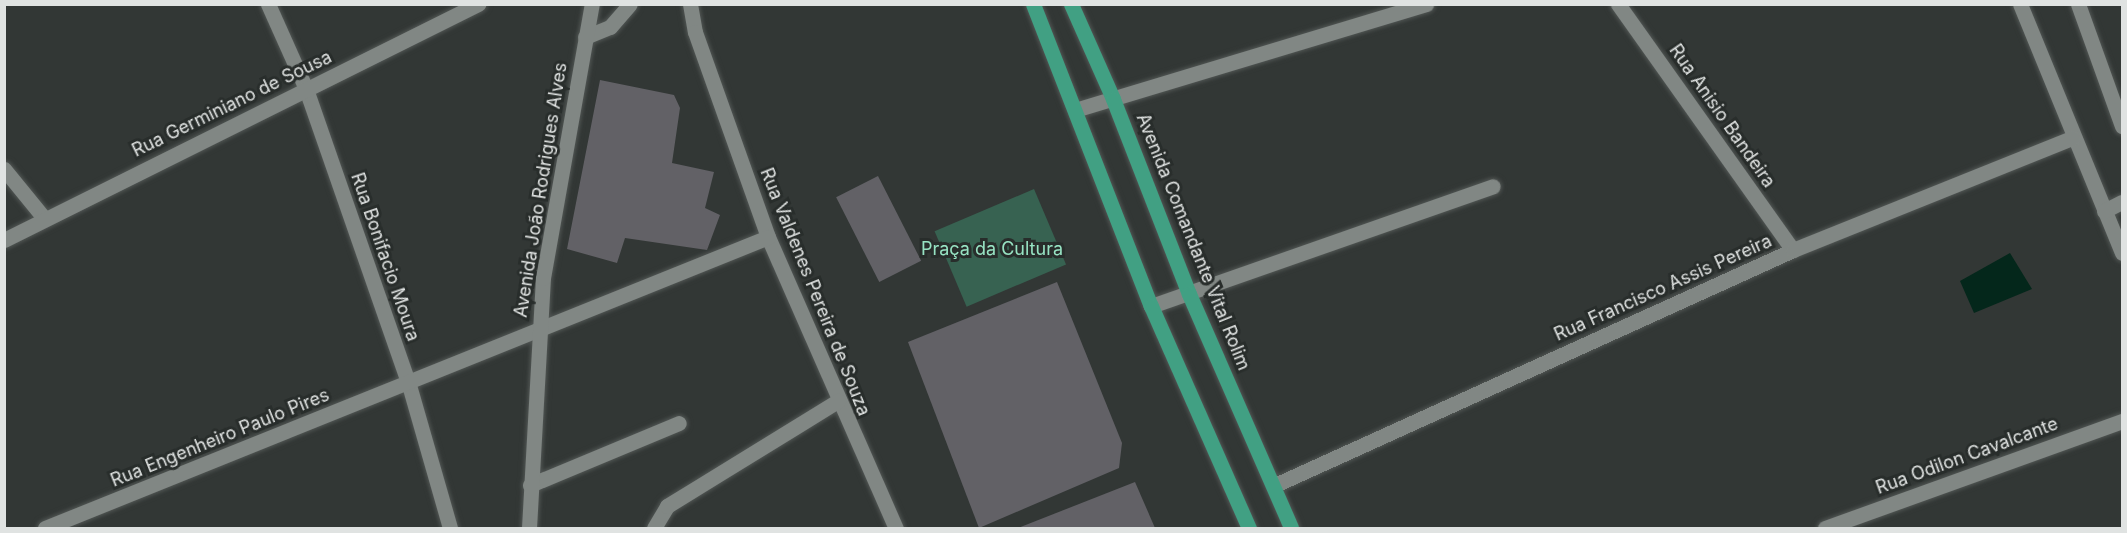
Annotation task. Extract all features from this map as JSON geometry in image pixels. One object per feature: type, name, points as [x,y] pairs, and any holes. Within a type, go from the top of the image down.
[{"type":"main road","points":[[1033,4],[1151,306],[1249,528]]},
{"type":"main road","name":"Avenida Comandante Vital Rolim","points":[[1071,4],[1113,99],[1189,294],[1292,528]]},
{"type":"street","name":"Rua Bonifacio Moura","points":[[268,4],[306,89],[409,385],[450,528]]},
{"type":"street","name":"Rua Germiniano de Sousa","points":[[4,240],[44,218],[478,4]]},
{"type":"street","name":"Avenida João Rodrigues Alves","points":[[529,528],[538,331],[543,278],[592,4]]},
{"type":"street","points":[[585,37],[610,27],[630,4]]},
{"type":"street","name":"Rua Valdenes Pereira de Souza","points":[[678,4],[695,32]]},
{"type":"street","name":"Rua Valdenes Pereira de Souza","points":[[690,4],[695,32],[768,237],[838,401],[896,528]]},
{"type":"street","points":[[1075,110],[1426,4]]},
{"type":"street","name":"Rua Anisio Bandeira","points":[[1618,4],[1793,250]]},
{"type":"street","points":[[2020,4],[2072,138],[2122,253]]},
{"type":"street","points":[[2078,4],[2122,126]]},
{"type":"street","name":"Rua Francisco Assis Pereira","points":[[1275,485],[1793,250],[2072,138]]},
{"type":"street","points":[[4,169],[44,218]]},
{"type":"street","points":[[1151,306],[1493,186]]},
{"type":"street","points":[[2104,211],[2122,202]]},
{"type":"street","name":"Rua Engenheiro Paulo Pires","points":[[45,528],[409,385],[768,237]]},
{"type":"street","points":[[654,528],[667,506],[838,401]]},
{"type":"street","name":"Rua Odilon Cavalcante","points":[[1825,528],[2122,421]]},
{"type":"street","points":[[530,485],[679,423]]},
{"type":"green space","name":"Praça da Cultura","points":[[1034,189],[1066,264],[967,307],[935,231]]},
{"type":"shaded area","points":[[2010,253],[2032,289],[1974,313],[1960,281]]},
{"type":"building","points":[[600,80],[674,95],[680,108],[672,163],[714,172],[705,208],[720,215],[707,250],[625,238],[617,263],[567,249]]},
{"type":"building","points":[[878,176],[921,261],[879,282],[836,197]]},
{"type":"building","points":[[1057,282],[1122,443],[1119,468],[979,528],[908,342]]},
{"type":"building","points":[[1135,482],[1155,528],[1018,528]]}]
